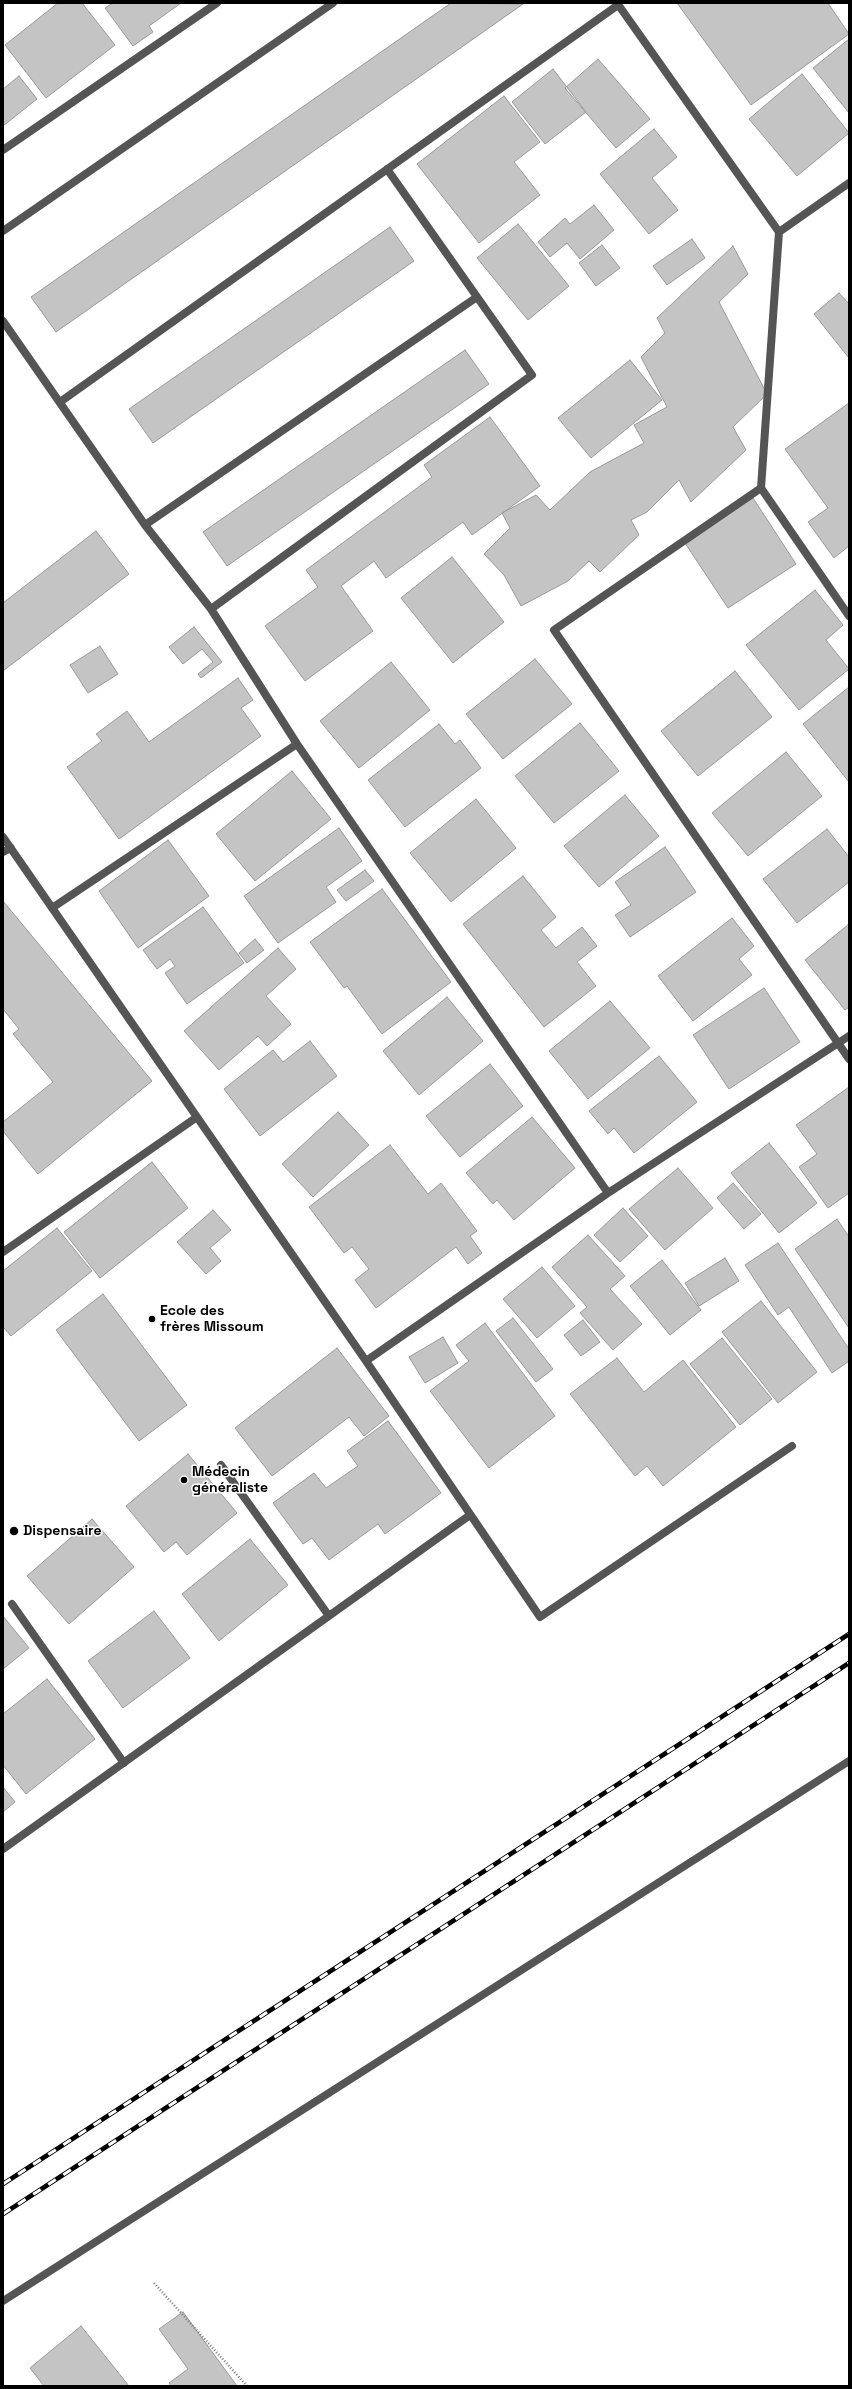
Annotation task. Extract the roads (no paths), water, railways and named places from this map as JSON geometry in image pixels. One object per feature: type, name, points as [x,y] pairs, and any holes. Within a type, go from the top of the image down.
[{"type":"street","points":[[3,150],[217,3]]},
{"type":"street","points":[[3,231],[333,3]]},
{"type":"street","points":[[60,402],[618,4],[779,232],[761,488],[849,616]]},
{"type":"street","points":[[211,609],[532,375],[387,169]]},
{"type":"street","points":[[779,232],[849,183]]},
{"type":"street","points":[[145,525],[477,297]]},
{"type":"street","points":[[3,320],[145,525],[211,609],[297,744],[608,1193]]},
{"type":"street","points":[[761,488],[554,630],[849,1059]]},
{"type":"street","points":[[52,908],[297,744]]},
{"type":"street","points":[[3,837],[7,850],[52,908],[366,1361],[540,1617],[792,1446]]},
{"type":"street","points":[[366,1361],[608,1193],[849,1036]]},
{"type":"street","points":[[3,1252],[197,1117]]},
{"type":"street","points":[[221,1465],[329,1616]]},
{"type":"street","points":[[3,1849],[470,1515]]},
{"type":"street","points":[[12,1604],[124,1763]]},
{"type":"street","points":[[3,2301],[849,1761]]},
{"type":"railway","points":[[3,2184],[849,1634]]},
{"type":"railway","points":[[3,2214],[849,1663]]},
{"type":"place","name":"Ecole des frères Missoum","points":[[152,1319]]},
{"type":"place","name":"Médecin généraliste","points":[[184,1480]]},
{"type":"place","name":"Dispensaire","points":[[14,1531]]}]
